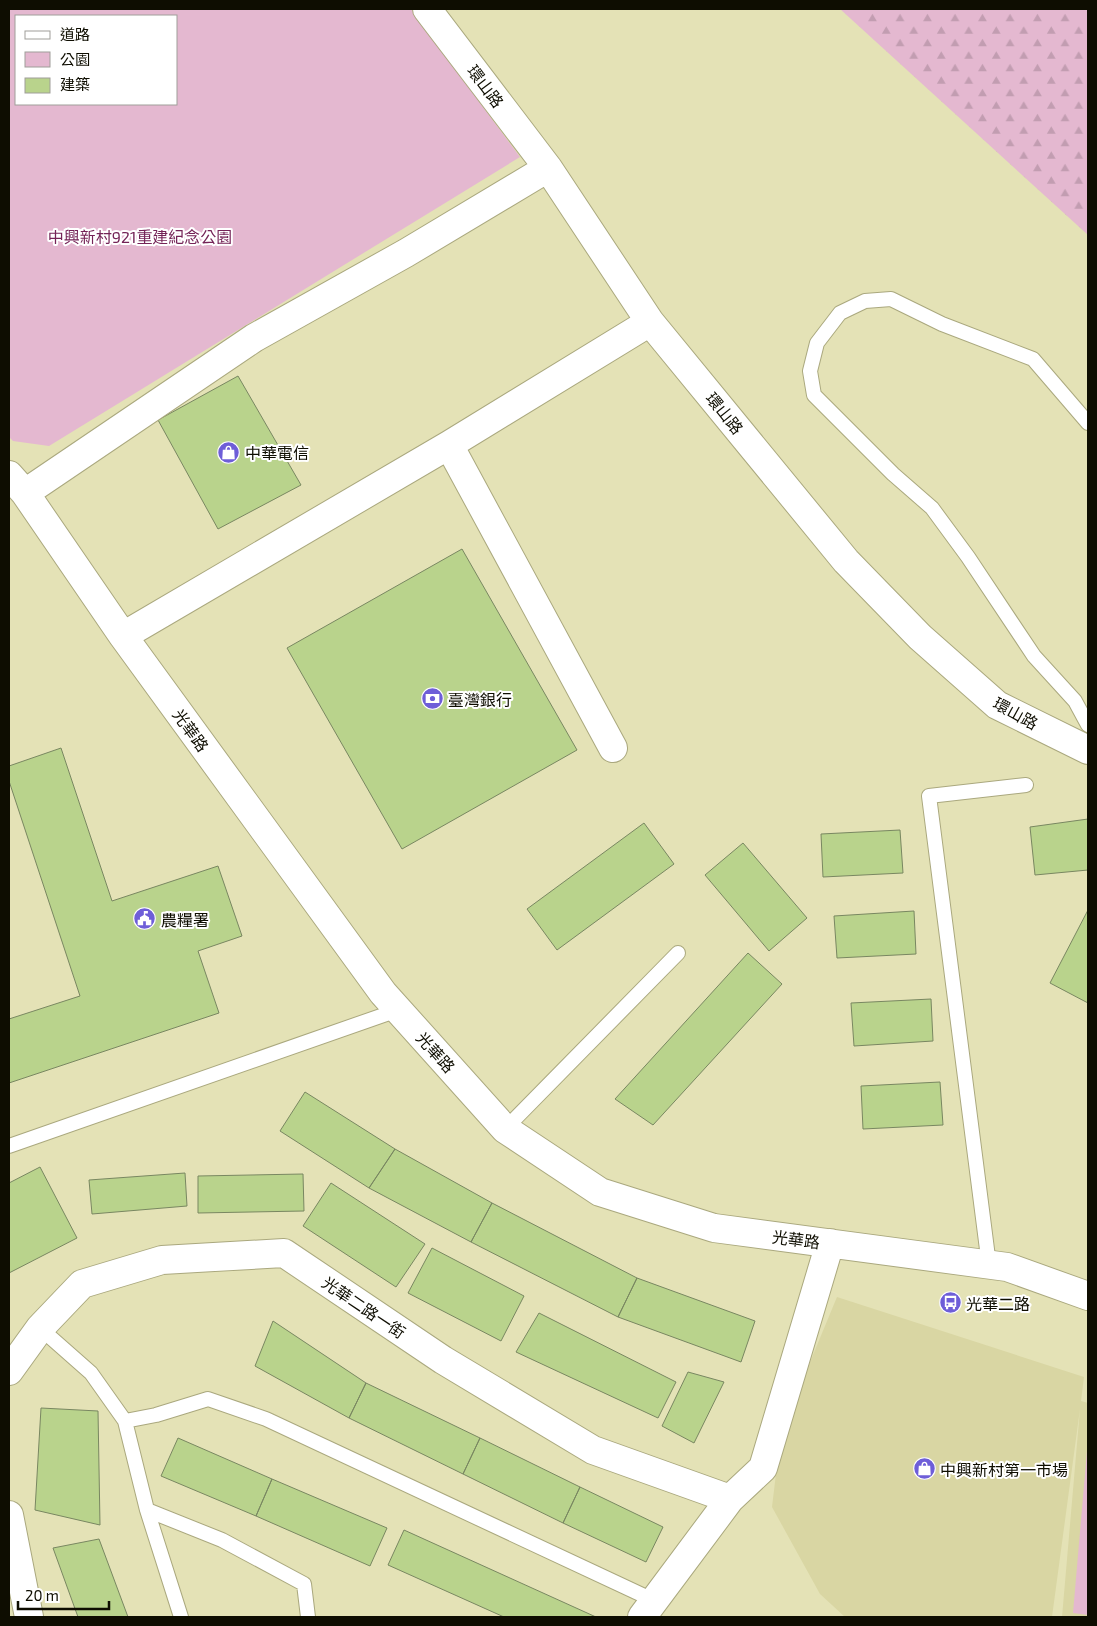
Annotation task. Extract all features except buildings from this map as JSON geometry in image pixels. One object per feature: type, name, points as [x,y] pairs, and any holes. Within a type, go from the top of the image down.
[{"type":"street","name":"環山路","points":[[427,9],[548,168],[650,322],[846,561],[920,637],[997,705],[1088,750]]},
{"type":"street","points":[[17,484],[254,338],[406,253],[548,168]]},
{"type":"street","points":[[123,636],[449,445],[650,322]]},
{"type":"street","points":[[449,445],[614,748]]},
{"type":"street","name":"光華路","points":[[17,484],[123,636],[383,993],[505,1129],[600,1192],[714,1228],[1007,1267],[1088,1296]]},
{"type":"street","points":[[648,1609],[730,1499],[763,1468],[830,1243]]},
{"type":"street","name":"光華二路一街","points":[[9,1371],[40,1328],[82,1284],[162,1260],[284,1253],[443,1360],[593,1450],[730,1499]]},
{"type":"street","points":[[9,1515],[29,1617]]},
{"type":"lane","points":[[1088,423],[1033,359],[942,324],[891,299],[865,301],[840,313],[817,343],[810,371],[814,395],[893,474],[932,508],[968,557],[1034,656],[1074,701],[1088,724]]},
{"type":"lane","points":[[988,1265],[929,796],[1026,785]]},
{"type":"lane","points":[[505,1129],[678,953]]},
{"type":"lane","points":[[9,1146],[398,1010]]},
{"type":"lane","points":[[40,1328],[91,1373],[125,1421],[147,1510],[181,1617]]},
{"type":"lane","points":[[125,1421],[156,1415],[208,1399],[266,1419],[648,1609]]},
{"type":"lane","points":[[147,1510],[222,1540],[304,1584],[308,1617]]},
{"type":"shaded area","name":"中興新村第一市場","points":[[837,1297],[1084,1377],[1081,1401],[1088,1403],[1088,1617],[1062,1617],[1080,1409],[1052,1617],[845,1617],[820,1594],[772,1507],[781,1432]]},
{"type":"green space","name":"中興新村921重建紀念公園","points":[[9,9],[411,9],[520,157],[49,446],[13,441],[9,437]]},
{"type":"green space","points":[[840,9],[1088,9],[1088,235]]},
{"type":"green space","points":[[1088,1439],[1088,1615],[1073,1613]]},
{"type":"place","name":"中華電信","points":[[229,452]]},
{"type":"place","name":"臺灣銀行","points":[[432,699]]},
{"type":"place","name":"農糧署","points":[[145,919]]},
{"type":"place","name":"光華二路","points":[[950,1303]]},
{"type":"place","name":"中興新村第一市場","points":[[924,1469]]}]
